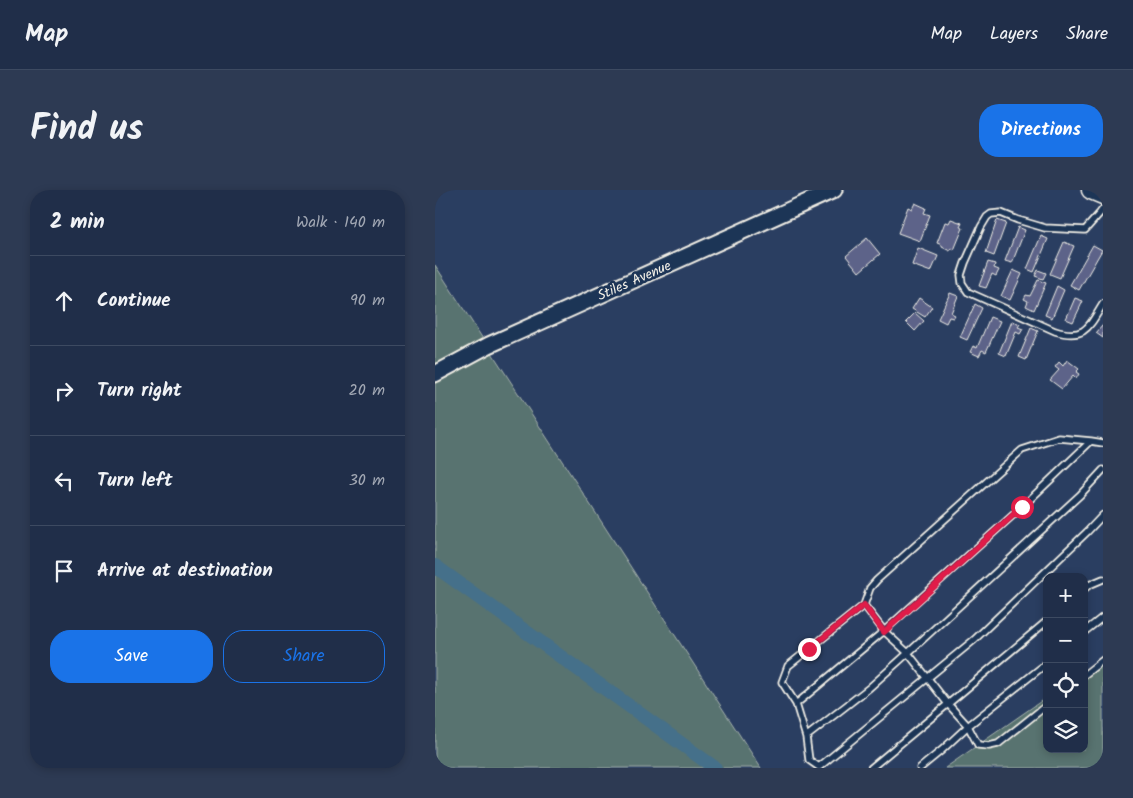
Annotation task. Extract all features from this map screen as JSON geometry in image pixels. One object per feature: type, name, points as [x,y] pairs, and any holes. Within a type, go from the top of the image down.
[{"type":"main road","points":[[1091,190],[1103,195]]},
{"type":"street","name":"Stiles Avenue","points":[[435,374],[489,345],[834,190]]},
{"type":"lane","points":[[1103,209],[1085,230],[1045,228],[1001,213],[991,214],[981,227],[961,275],[962,283],[968,292],[1065,334],[1080,333],[1088,327],[1103,304]]},
{"type":"lane","points":[[1103,442],[1059,438],[1022,450],[877,580],[870,588],[864,605],[788,666],[782,682],[796,704],[806,737],[809,760],[820,767],[974,640],[1103,515]]},
{"type":"lane","points":[[796,704],[884,632],[1022,507],[1091,441]]},
{"type":"lane","points":[[806,737],[869,688],[908,653],[1080,494],[1103,470]]},
{"type":"lane","points":[[1088,586],[1103,579]]},
{"type":"lane","points":[[864,605],[884,632],[908,653],[967,726],[978,745],[989,746],[998,744],[1043,708]]},
{"type":"lane","points":[[1088,629],[1103,617]]},
{"type":"lane","points":[[871,768],[1043,624]]},
{"type":"lane","points":[[1088,672],[1103,660]]},
{"type":"lane","points":[[920,768],[967,726],[1043,666]]},
{"type":"green space","points":[[435,265],[761,768],[435,768]]},
{"type":"green space","points":[[1103,658],[1103,768],[945,768],[1043,700],[1043,753],[1088,753],[1088,668]]},
{"type":"building","points":[[915,203],[926,208],[924,213],[930,215],[920,241],[898,233],[908,207],[912,209]]},
{"type":"building","points":[[951,219],[962,223],[960,227],[963,228],[954,250],[951,248],[950,251],[937,243],[945,222],[949,223]]},
{"type":"building","points":[[997,220],[1006,223],[994,256],[986,253]]},
{"type":"building","points":[[1018,227],[1025,230],[1012,263],[1005,261]]},
{"type":"building","points":[[1041,236],[1048,239],[1034,272],[1027,269]]},
{"type":"building","points":[[867,238],[880,254],[859,272],[846,256]]},
{"type":"building","points":[[1064,242],[1074,246],[1060,278],[1050,274]]},
{"type":"building","points":[[1093,245],[1102,250],[1079,290],[1070,285]]},
{"type":"building","points":[[918,248],[938,256],[931,272],[912,265]]},
{"type":"building","points":[[988,262],[995,264],[994,268],[999,270],[996,276],[992,274],[986,288],[979,286]]},
{"type":"building","points":[[1013,270],[1022,274],[1010,300],[1001,296]]},
{"type":"building","points":[[1038,270],[1046,273],[1043,279],[1035,276]]},
{"type":"building","points":[[1038,280],[1046,283],[1034,310],[1026,306],[1028,301],[1024,299],[1026,295],[1030,296]]},
{"type":"building","points":[[1057,286],[1064,290],[1052,318],[1045,315]]},
{"type":"building","points":[[950,293],[958,296],[951,313],[955,315],[953,318],[949,317],[946,323],[938,319]]},
{"type":"building","points":[[919,298],[932,307],[925,317],[912,309]]},
{"type":"building","points":[[1075,298],[1083,301],[1073,322],[1066,319]]},
{"type":"building","points":[[975,304],[982,308],[967,340],[960,337]]},
{"type":"building","points":[[915,313],[924,321],[915,331],[906,322]]},
{"type":"building","points":[[990,317],[1000,321],[986,352],[982,350],[979,356],[970,352],[973,346],[977,348]]},
{"type":"building","points":[[1012,321],[1020,324],[1018,327],[1023,329],[1020,334],[1016,332],[1006,356],[999,353]]},
{"type":"building","points":[[1103,325],[1103,338],[1096,333]]},
{"type":"building","points":[[1031,328],[1038,331],[1026,360],[1019,357]]},
{"type":"building","points":[[1067,360],[1079,369],[1076,372],[1079,374],[1076,379],[1073,376],[1062,389],[1050,380],[1059,370],[1055,367],[1059,362],[1063,366]]},
{"type":"waterway","points":[[435,566],[715,768]]},
{"type":"route","points":[[809,649],[864,605],[884,632],[1022,507]]}]
